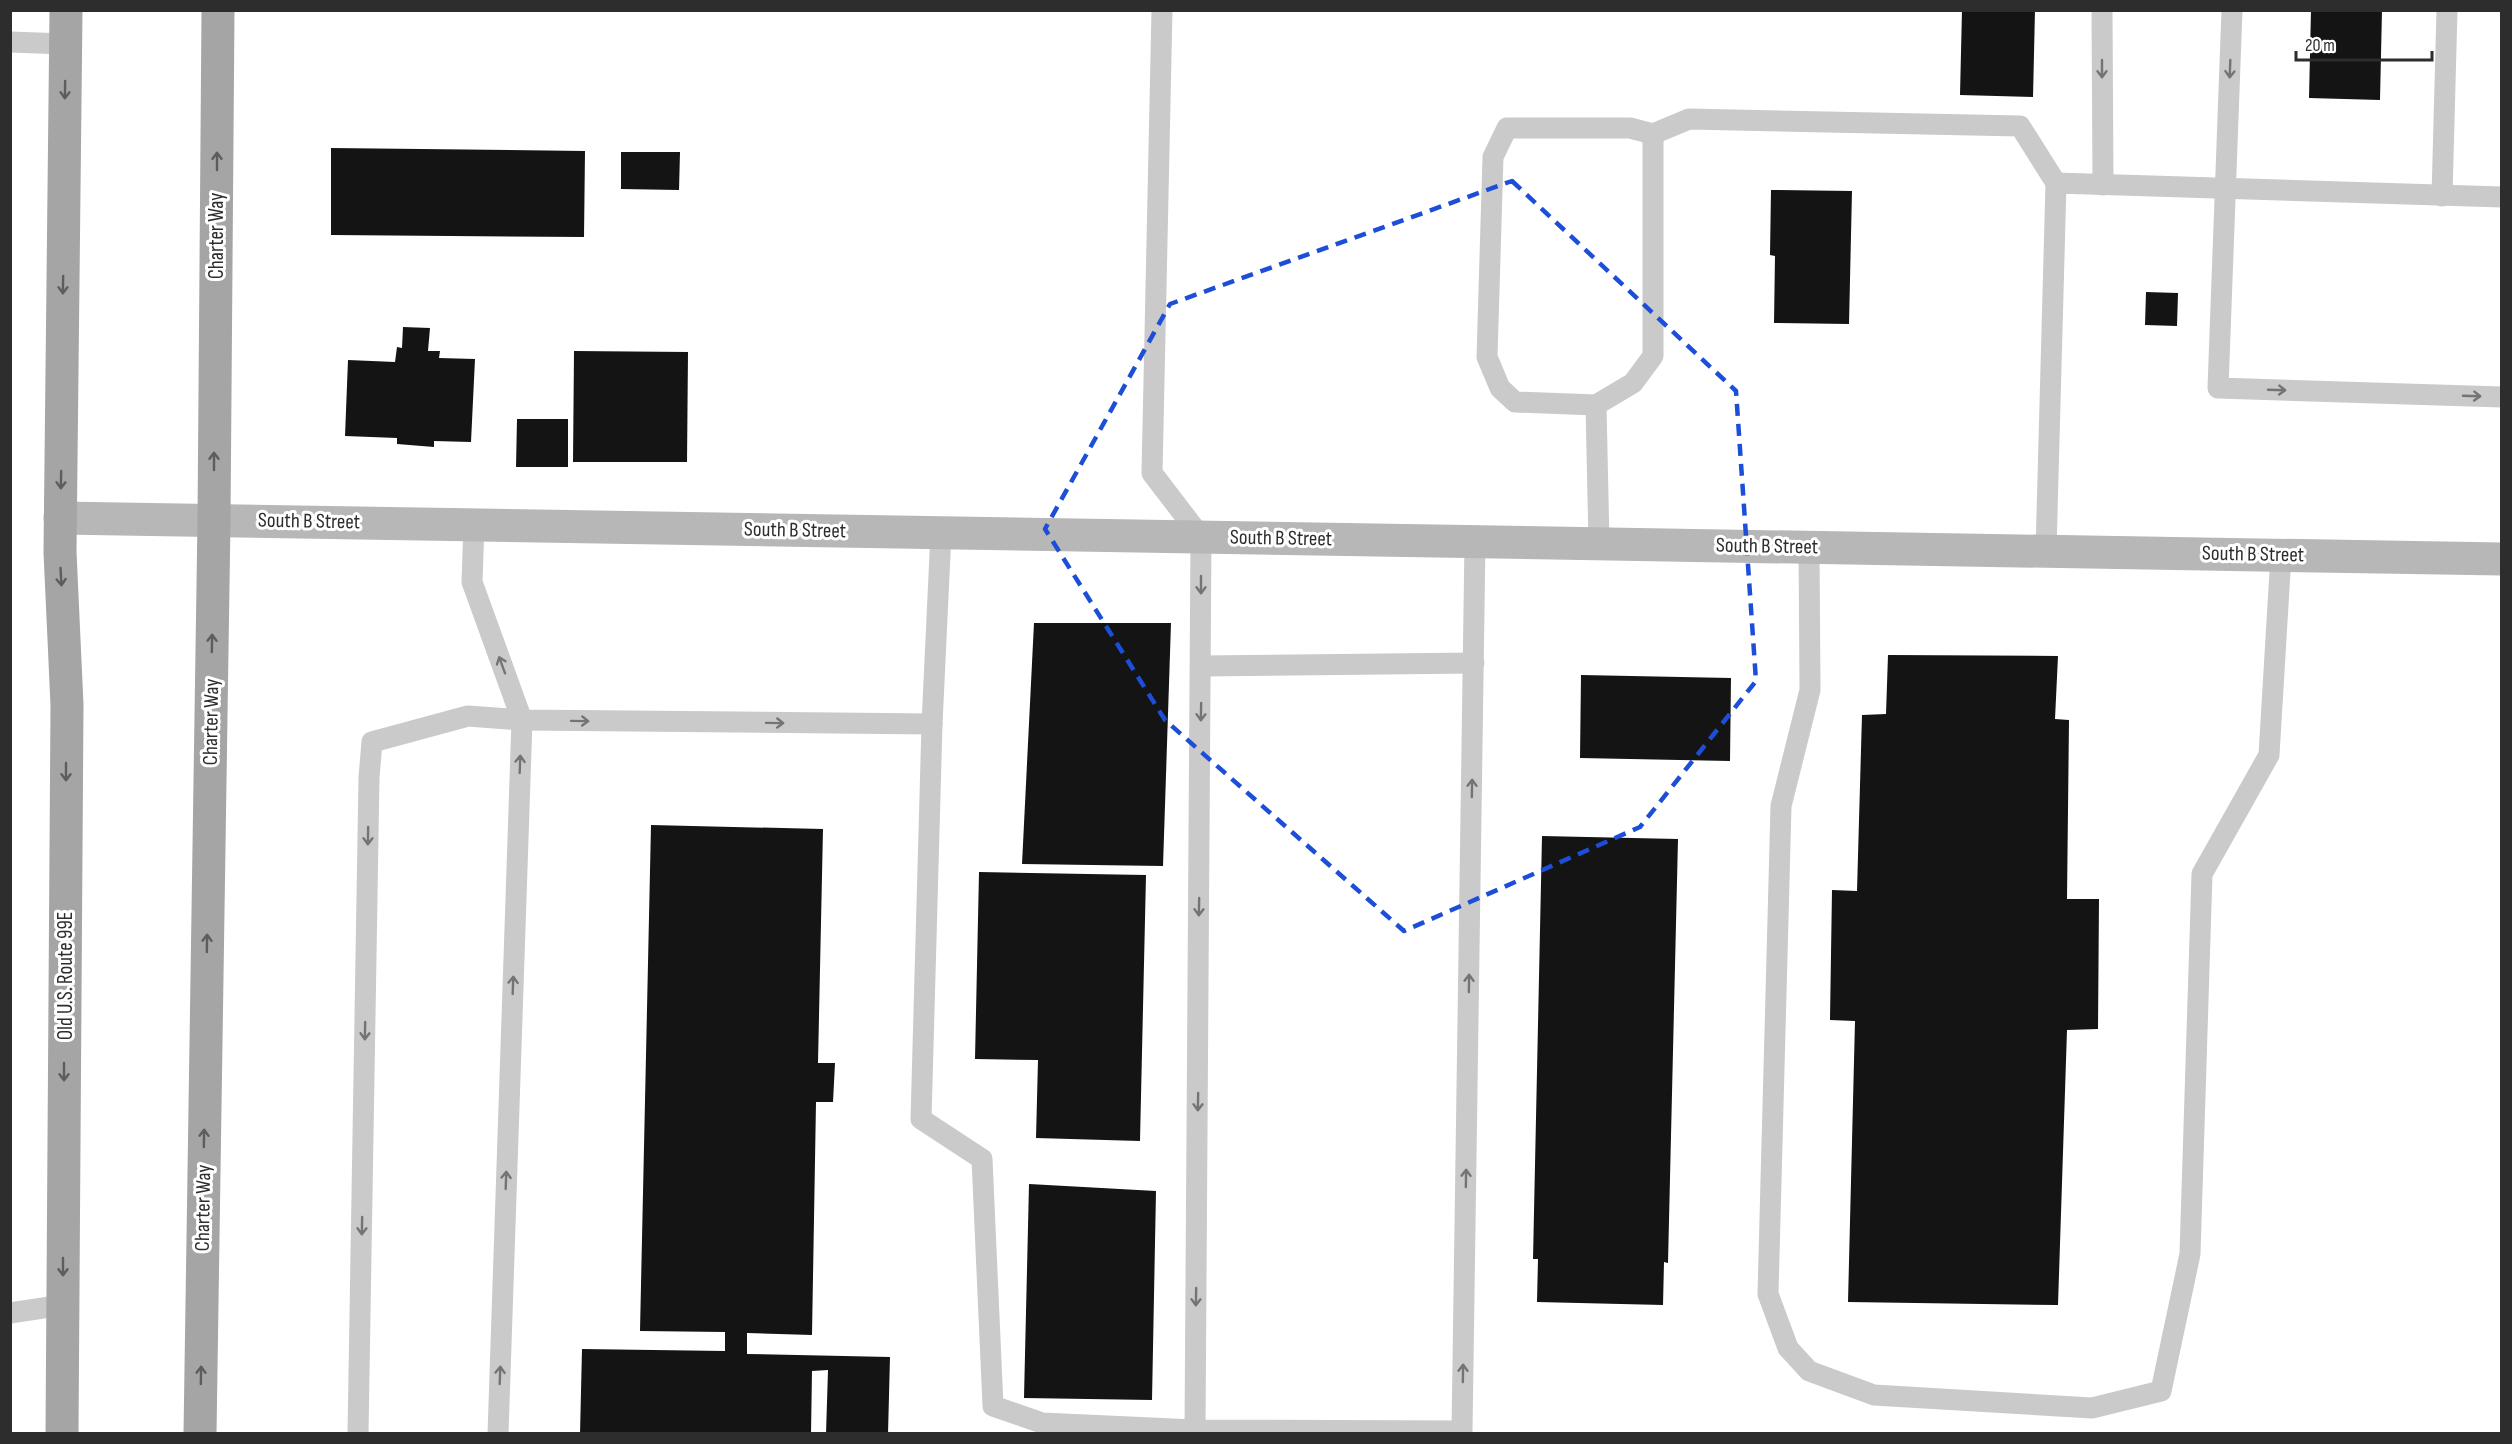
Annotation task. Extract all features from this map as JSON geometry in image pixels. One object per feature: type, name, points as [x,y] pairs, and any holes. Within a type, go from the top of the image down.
[{"type":"main road","points":[[60,518],[66,10]]},
{"type":"main road","name":"Charter Way","points":[[200,1434],[214,520],[218,10]]},
{"type":"main road","name":"Old U.S. Route 99E","points":[[60,518],[67,705],[62,1434]]},
{"type":"street","name":"South B Street","points":[[60,518],[2502,559]]},
{"type":"lane","points":[[1162,10],[1152,473],[1201,537],[1202,666],[1195,1430]]},
{"type":"lane","points":[[2102,10],[2103,184]]},
{"type":"lane","points":[[2232,10],[2218,388],[2502,397]]},
{"type":"lane","points":[[2442,196],[2447,10]]},
{"type":"lane","points":[[10,42],[66,44]]},
{"type":"lane","points":[[1653,134],[1653,356],[1633,383],[1596,405],[1515,402],[1500,388],[1487,357],[1493,157],[1507,128],[1630,128],[1653,134],[1689,119],[2020,126],[2056,183],[2046,551]]},
{"type":"lane","points":[[2056,183],[2502,197]]},
{"type":"lane","points":[[1596,405],[1599,543]]},
{"type":"lane","points":[[474,524],[472,582],[522,720],[498,1434]]},
{"type":"lane","points":[[941,532],[932,724],[921,1119],[982,1159],[993,1406],[1042,1423],[1195,1430],[1462,1431],[1475,541]]},
{"type":"lane","points":[[1809,547],[1810,690],[1781,806],[1768,1294],[1788,1348],[1809,1371],[1835,1382],[1874,1395],[2092,1408],[2161,1391],[2190,1254],[2202,874],[2269,755],[2281,555]]},
{"type":"lane","points":[[1202,666],[1474,663]]},
{"type":"lane","points":[[358,1434],[369,777],[372,742],[468,716],[522,720],[932,724]]},
{"type":"lane","points":[[10,1313],[63,1305]]},
{"type":"highlighted area","points":[[1512,181],[1736,391],[1756,681],[1640,827],[1404,931],[1165,720],[1045,529],[1170,304]]},
{"type":"building","points":[[1962,10],[2035,10],[2033,97],[1960,95]]},
{"type":"building","points":[[2311,10],[2382,10],[2380,100],[2309,98]]},
{"type":"building","points":[[331,148],[585,151],[584,237],[331,235]]},
{"type":"building","points":[[621,152],[680,152],[679,190],[621,189]]},
{"type":"building","points":[[1771,190],[1852,191],[1849,324],[1774,323],[1775,256],[1770,255]]},
{"type":"building","points":[[2146,292],[2178,293],[2177,326],[2145,325]]},
{"type":"building","points":[[403,327],[430,328],[428,351],[440,351],[439,358],[475,359],[471,442],[434,441],[434,447],[397,444],[397,438],[345,436],[348,360],[395,362],[397,347],[402,348]]},
{"type":"building","points":[[574,351],[688,352],[687,462],[573,462]]},
{"type":"building","points":[[517,419],[568,419],[568,467],[516,467]]},
{"type":"building","points":[[1034,623],[1171,623],[1163,866],[1022,864]]},
{"type":"building","points":[[1888,655],[2058,656],[2055,719],[2069,720],[2067,899],[2099,899],[2098,1029],[2067,1030],[2058,1305],[1848,1302],[1855,1021],[1830,1020],[1832,890],[1857,891],[1862,715],[1886,714]]},
{"type":"building","points":[[1581,675],[1731,678],[1730,761],[1580,758]]},
{"type":"building","points":[[651,825],[823,829],[818,1063],[835,1063],[833,1102],[816,1102],[812,1335],[747,1333],[747,1354],[890,1357],[888,1434],[826,1434],[828,1370],[812,1371],[811,1434],[580,1434],[582,1349],[725,1351],[725,1332],[640,1331]]},
{"type":"building","points":[[1542,836],[1678,839],[1668,1263],[1664,1262],[1663,1305],[1537,1302],[1538,1259],[1533,1259]]},
{"type":"building","points":[[979,872],[1146,875],[1140,1141],[1036,1138],[1038,1060],[975,1059]]},
{"type":"building","points":[[1029,1184],[1156,1191],[1152,1400],[1024,1398]]}]
